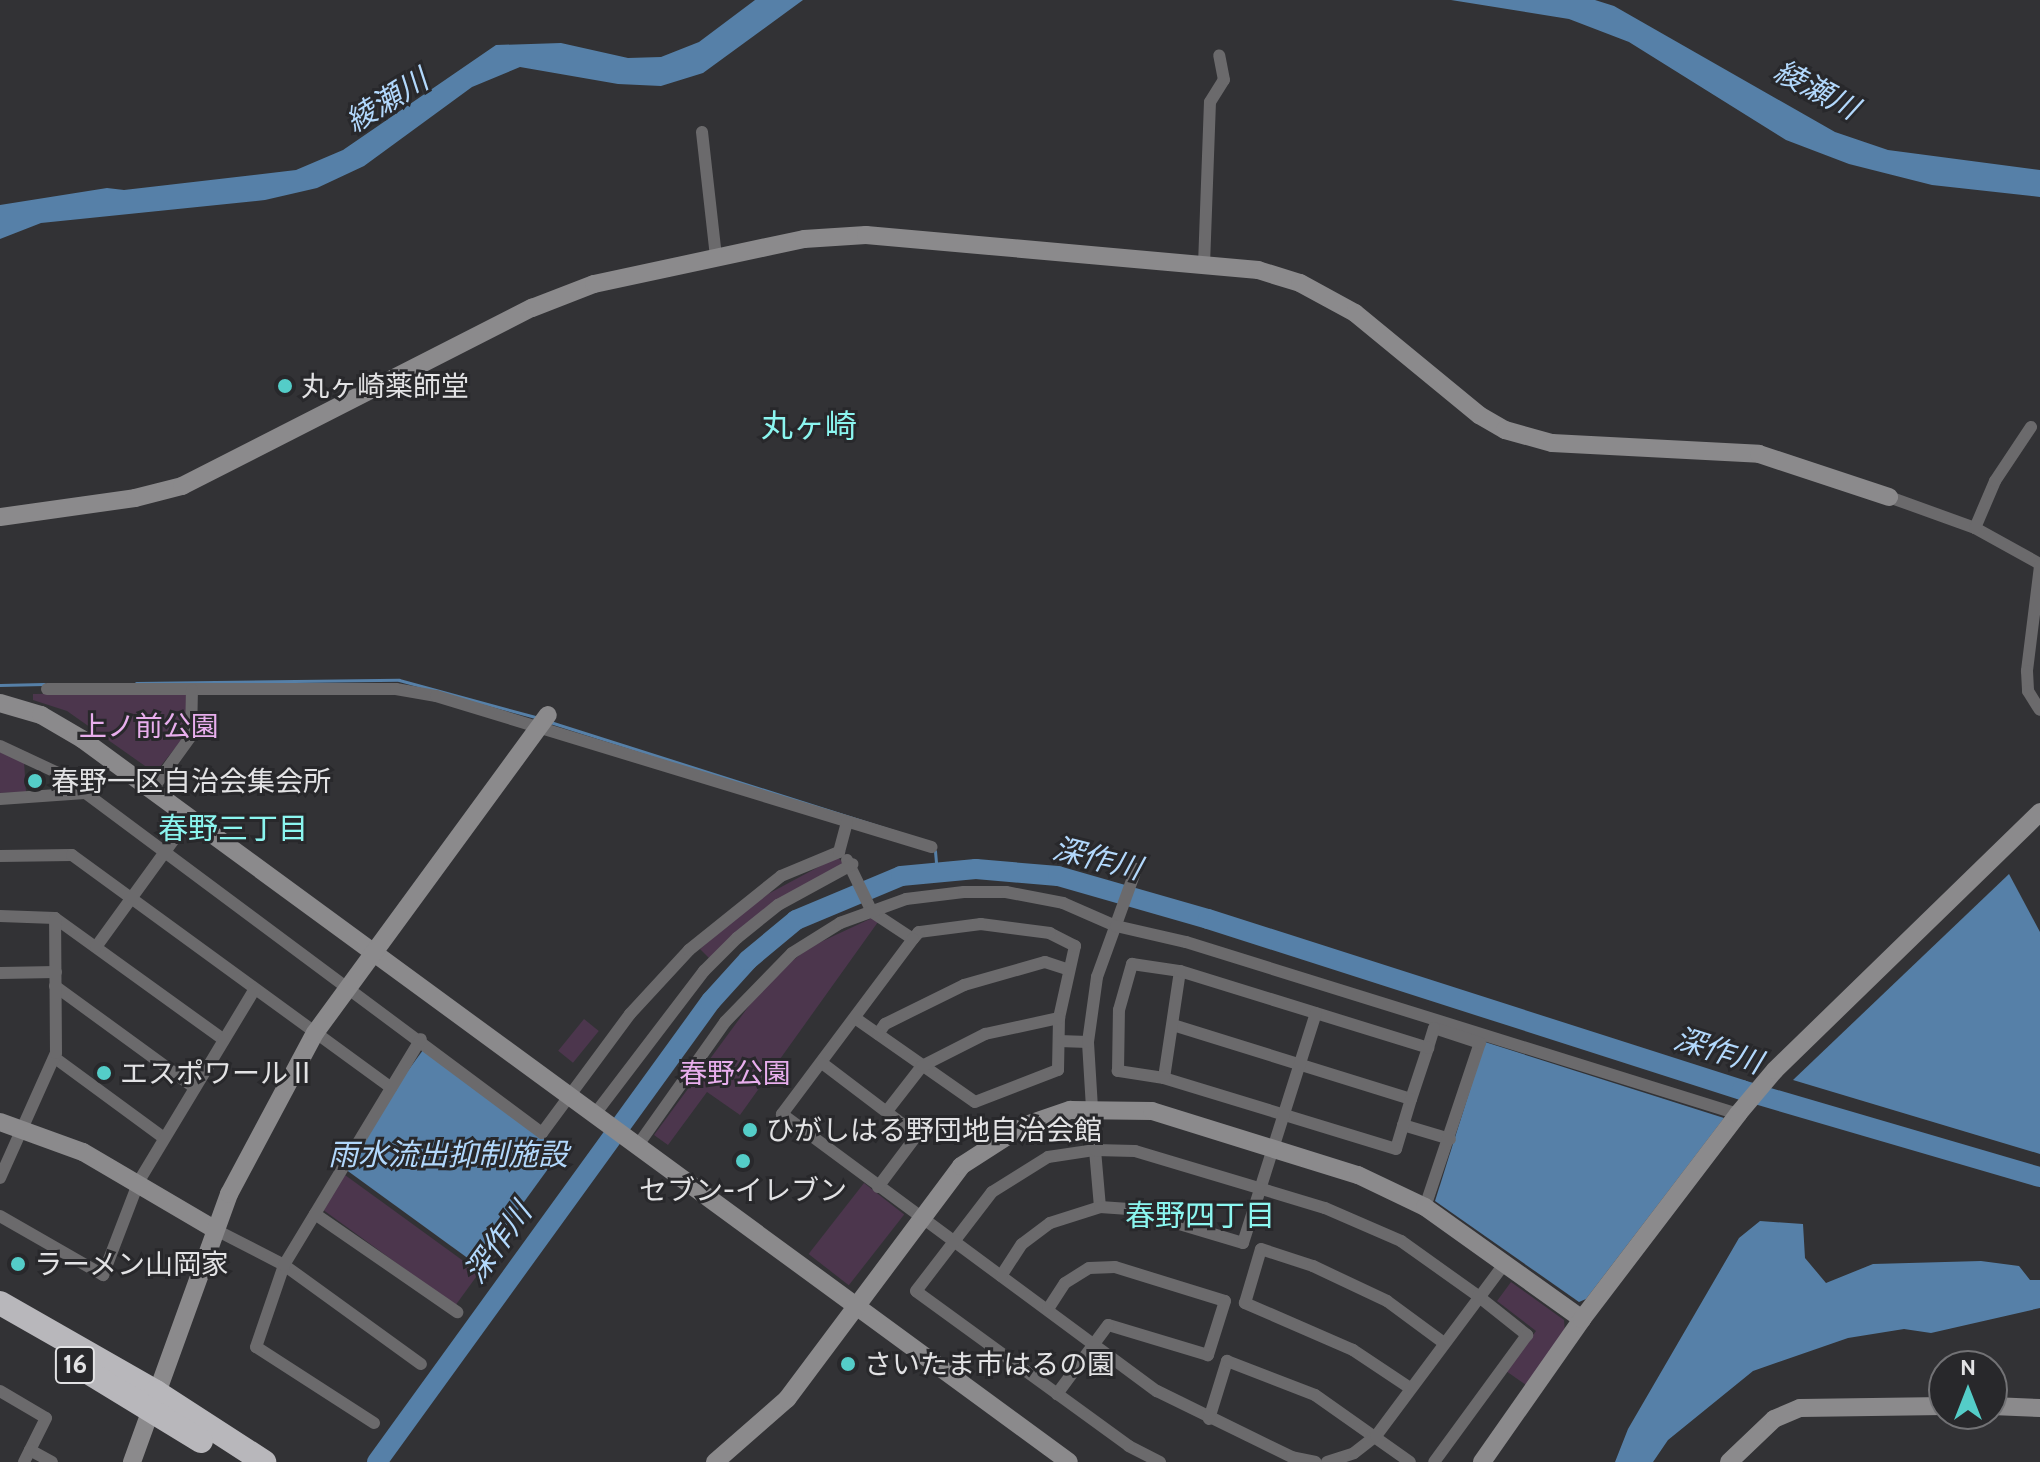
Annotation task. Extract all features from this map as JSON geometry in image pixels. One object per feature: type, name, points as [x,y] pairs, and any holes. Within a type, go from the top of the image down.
[{"type":"highway","name":"16","points":[[0,1303],[153,1401],[235,1462]]},
{"type":"highway","name":"16","points":[[0,1321],[264,1462]]},
{"type":"street","points":[[1204,265],[1210,102],[1224,80],[1219,55]]},
{"type":"street","points":[[702,132],[716,257]]},
{"type":"street","points":[[0,517],[135,498],[182,486],[532,308],[626,275],[804,239],[866,235],[1258,270],[1326,297],[1380,333],[1479,415],[1528,438],[1759,454],[1975,528],[2040,565],[2027,671],[2028,691],[2040,710]]},
{"type":"street","points":[[1975,528],[1995,481],[2031,427]]},
{"type":"street","points":[[47,689],[396,689],[436,696],[544,721],[931,847]]},
{"type":"street","points":[[152,790],[191,736],[192,690]]},
{"type":"street","points":[[0,703],[60,724],[1069,1462]]},
{"type":"street","points":[[132,1462],[214,1229],[315,1033],[544,721]]},
{"type":"street","points":[[0,746],[33,758],[165,850],[421,1039],[542,1133],[630,1014],[722,920],[781,876],[839,852]]},
{"type":"street","points":[[0,799],[85,793]]},
{"type":"street","points":[[1482,1462],[1582,1319],[1775,1070],[2040,812]]},
{"type":"street","points":[[96,947],[190,817]]},
{"type":"street","points":[[839,852],[847,822]]},
{"type":"street","points":[[839,852],[853,864],[872,912],[913,939]]},
{"type":"street","points":[[0,856],[72,855],[391,1088]]},
{"type":"street","points":[[597,1116],[704,971],[737,938],[778,905],[853,864]]},
{"type":"street","points":[[1092,1108],[1088,1042],[1097,977],[1136,869]]},
{"type":"street","points":[[635,1143],[763,977],[840,923],[906,899],[1006,892],[1063,903],[1116,926],[1186,942],[1738,1114]]},
{"type":"street","points":[[0,916],[55,918],[224,1040]]},
{"type":"street","points":[[0,1178],[55,1058],[55,918]]},
{"type":"street","points":[[855,1018],[975,1102],[1015,1082],[1058,1070],[1059,1018],[1067,969],[1075,946],[1050,933],[981,924],[919,932],[782,1114],[918,1218],[1048,1309],[1157,1391],[1292,1457],[1315,1462]]},
{"type":"street","points":[[878,1034],[885,1024],[964,985],[1045,962],[1067,969]]},
{"type":"street","points":[[1425,1207],[1480,1043],[1434,1028],[1428,1048],[1411,1099],[1396,1149],[1164,1078],[1118,1071],[1119,1010],[1132,964],[1180,971],[1428,1048]]},
{"type":"street","points":[[1164,1078],[1180,971]]},
{"type":"street","points":[[0,973],[55,979],[195,1088]]},
{"type":"street","points":[[0,1216],[103,1275],[139,1181],[255,989]]},
{"type":"street","points":[[1093,1005],[1119,1010]]},
{"type":"street","points":[[1001,1276],[1022,1244],[1050,1223],[1100,1207],[1129,1209],[1243,1243],[1316,1013]]},
{"type":"street","points":[[887,1111],[922,1066],[985,1034],[1059,1018]]},
{"type":"street","points":[[1173,1025],[1411,1099]]},
{"type":"street","points":[[374,1423],[256,1347],[284,1265],[421,1039]]},
{"type":"street","points":[[1059,1041],[1088,1042]]},
{"type":"street","points":[[55,1058],[164,1138]]},
{"type":"street","points":[[822,1063],[917,1135],[878,1187]]},
{"type":"street","points":[[715,1462],[777,1409],[942,1185],[985,1147],[1046,1117],[1092,1108],[1152,1111],[1358,1175],[1425,1207],[1582,1319]]},
{"type":"street","points":[[0,1122],[23,1129],[139,1181],[214,1229],[284,1265],[421,1364]]},
{"type":"street","points":[[1403,1125],[1450,1139]]},
{"type":"street","points":[[1095,1150],[1100,1207]]},
{"type":"street","points":[[1160,1462],[1057,1394],[916,1291],[992,1192],[1048,1157],[1095,1150],[1135,1151],[1261,1188],[1401,1241],[1478,1296],[1527,1335],[1434,1462]]},
{"type":"street","points":[[315,1214],[457,1312]]},
{"type":"street","points":[[1410,1388],[1353,1350],[1245,1303],[1261,1249],[1313,1266],[1387,1301],[1444,1343]]},
{"type":"street","points":[[1327,1462],[1354,1453],[1376,1436],[1504,1264]]},
{"type":"street","points":[[1048,1309],[1065,1283],[1089,1268],[1115,1267],[1225,1301],[1208,1355],[1108,1325],[1057,1394]]},
{"type":"street","points":[[1209,1419],[1227,1361],[1315,1395],[1410,1462]]},
{"type":"street","points":[[0,1391],[46,1418],[27,1456],[52,1462]]},
{"type":"street","points":[[1729,1462],[1774,1419],[1800,1408],[1928,1406]]},
{"type":"street","points":[[2008,1407],[2040,1408]]},
{"type":"green space","name":"上ノ前公園","points":[[181,692],[188,696],[188,732],[155,773],[67,711],[33,700],[33,694]]},
{"type":"green space","points":[[0,752],[24,761],[26,792],[0,793]]},
{"type":"green space","points":[[837,857],[845,864],[709,958],[700,949],[755,901]]},
{"type":"green space","name":"春野公園","points":[[872,918],[878,922],[740,1115],[707,1092],[668,1145],[654,1135],[768,980],[810,947]]},
{"type":"green space","points":[[584,1019],[599,1031],[573,1063],[558,1051]]},
{"type":"green space","points":[[345,1175],[479,1273],[455,1306],[321,1208]]},
{"type":"green space","points":[[864,1183],[904,1214],[849,1285],[809,1254]]},
{"type":"green space","points":[[1511,1282],[1564,1320],[1565,1332],[1526,1385],[1506,1371],[1536,1331],[1497,1301]]},
{"type":"water","points":[[755,0],[803,0],[703,73],[661,86],[618,84],[520,67],[472,87],[364,166],[317,188],[265,200],[41,223],[0,239],[0,205],[107,188],[124,190],[296,170],[343,150],[496,45],[561,43],[628,58],[661,57],[699,42]]},
{"type":"water","points":[[1451,0],[1595,0],[1614,6],[1835,132],[1888,150],[2040,170],[2040,197],[1932,185],[1849,164],[1786,140],[1629,42],[1569,19]]},
{"type":"water","points":[[2009,874],[2040,932],[2040,1154],[1793,1080]]},
{"type":"water","points":[[1485,1042],[1724,1118],[1586,1299],[1579,1302],[1435,1201]]},
{"type":"water","name":"雨水流出抑制施設","points":[[423,1050],[561,1151],[478,1265],[340,1165]]},
{"type":"water","points":[[1760,1221],[1803,1224],[1805,1258],[1826,1283],[1873,1264],[1981,1261],[2019,1266],[2030,1280],[2040,1280],[2040,1308],[1931,1333],[1904,1329],[1848,1338],[1753,1371],[1668,1440],[1653,1462],[1615,1462],[1628,1429],[1739,1238]]},
{"type":"waterway","points":[[136,683],[399,680],[539,718]]},
{"type":"waterway","points":[[0,685],[44,684]]},
{"type":"waterway","points":[[550,722],[934,844]]},
{"type":"waterway","points":[[935,851],[937,873]]},
{"type":"waterway","name":"深作川","points":[[377,1462],[711,1001],[748,960],[796,920],[901,876],[976,869],[1058,876],[1208,919],[1742,1090],[2040,1177]]},
{"type":"place","name":"丸ヶ崎薬師堂","points":[[285,386]]},
{"type":"place","name":"春野一区自治会集会所","points":[[35,781]]},
{"type":"place","name":"エスポワールⅡ","points":[[104,1073]]},
{"type":"place","name":"ひがしはる野団地自治会館","points":[[750,1130]]},
{"type":"place","name":"セブン-イレブン","points":[[743,1161]]},
{"type":"place","name":"ラーメン山岡家","points":[[18,1264]]},
{"type":"place","name":"さいたま市はるの園","points":[[848,1364]]},
{"type":"district","name":"丸ヶ崎","points":[[809,426]]},
{"type":"district","name":"春野三丁目","points":[[233,829]]},
{"type":"district","name":"春野四丁目","points":[[1200,1216]]},
{"type":"water label","name":"綾瀬川","points":[[1816,90]]},
{"type":"water label","name":"綾瀬川","points":[[387,101]]}]
